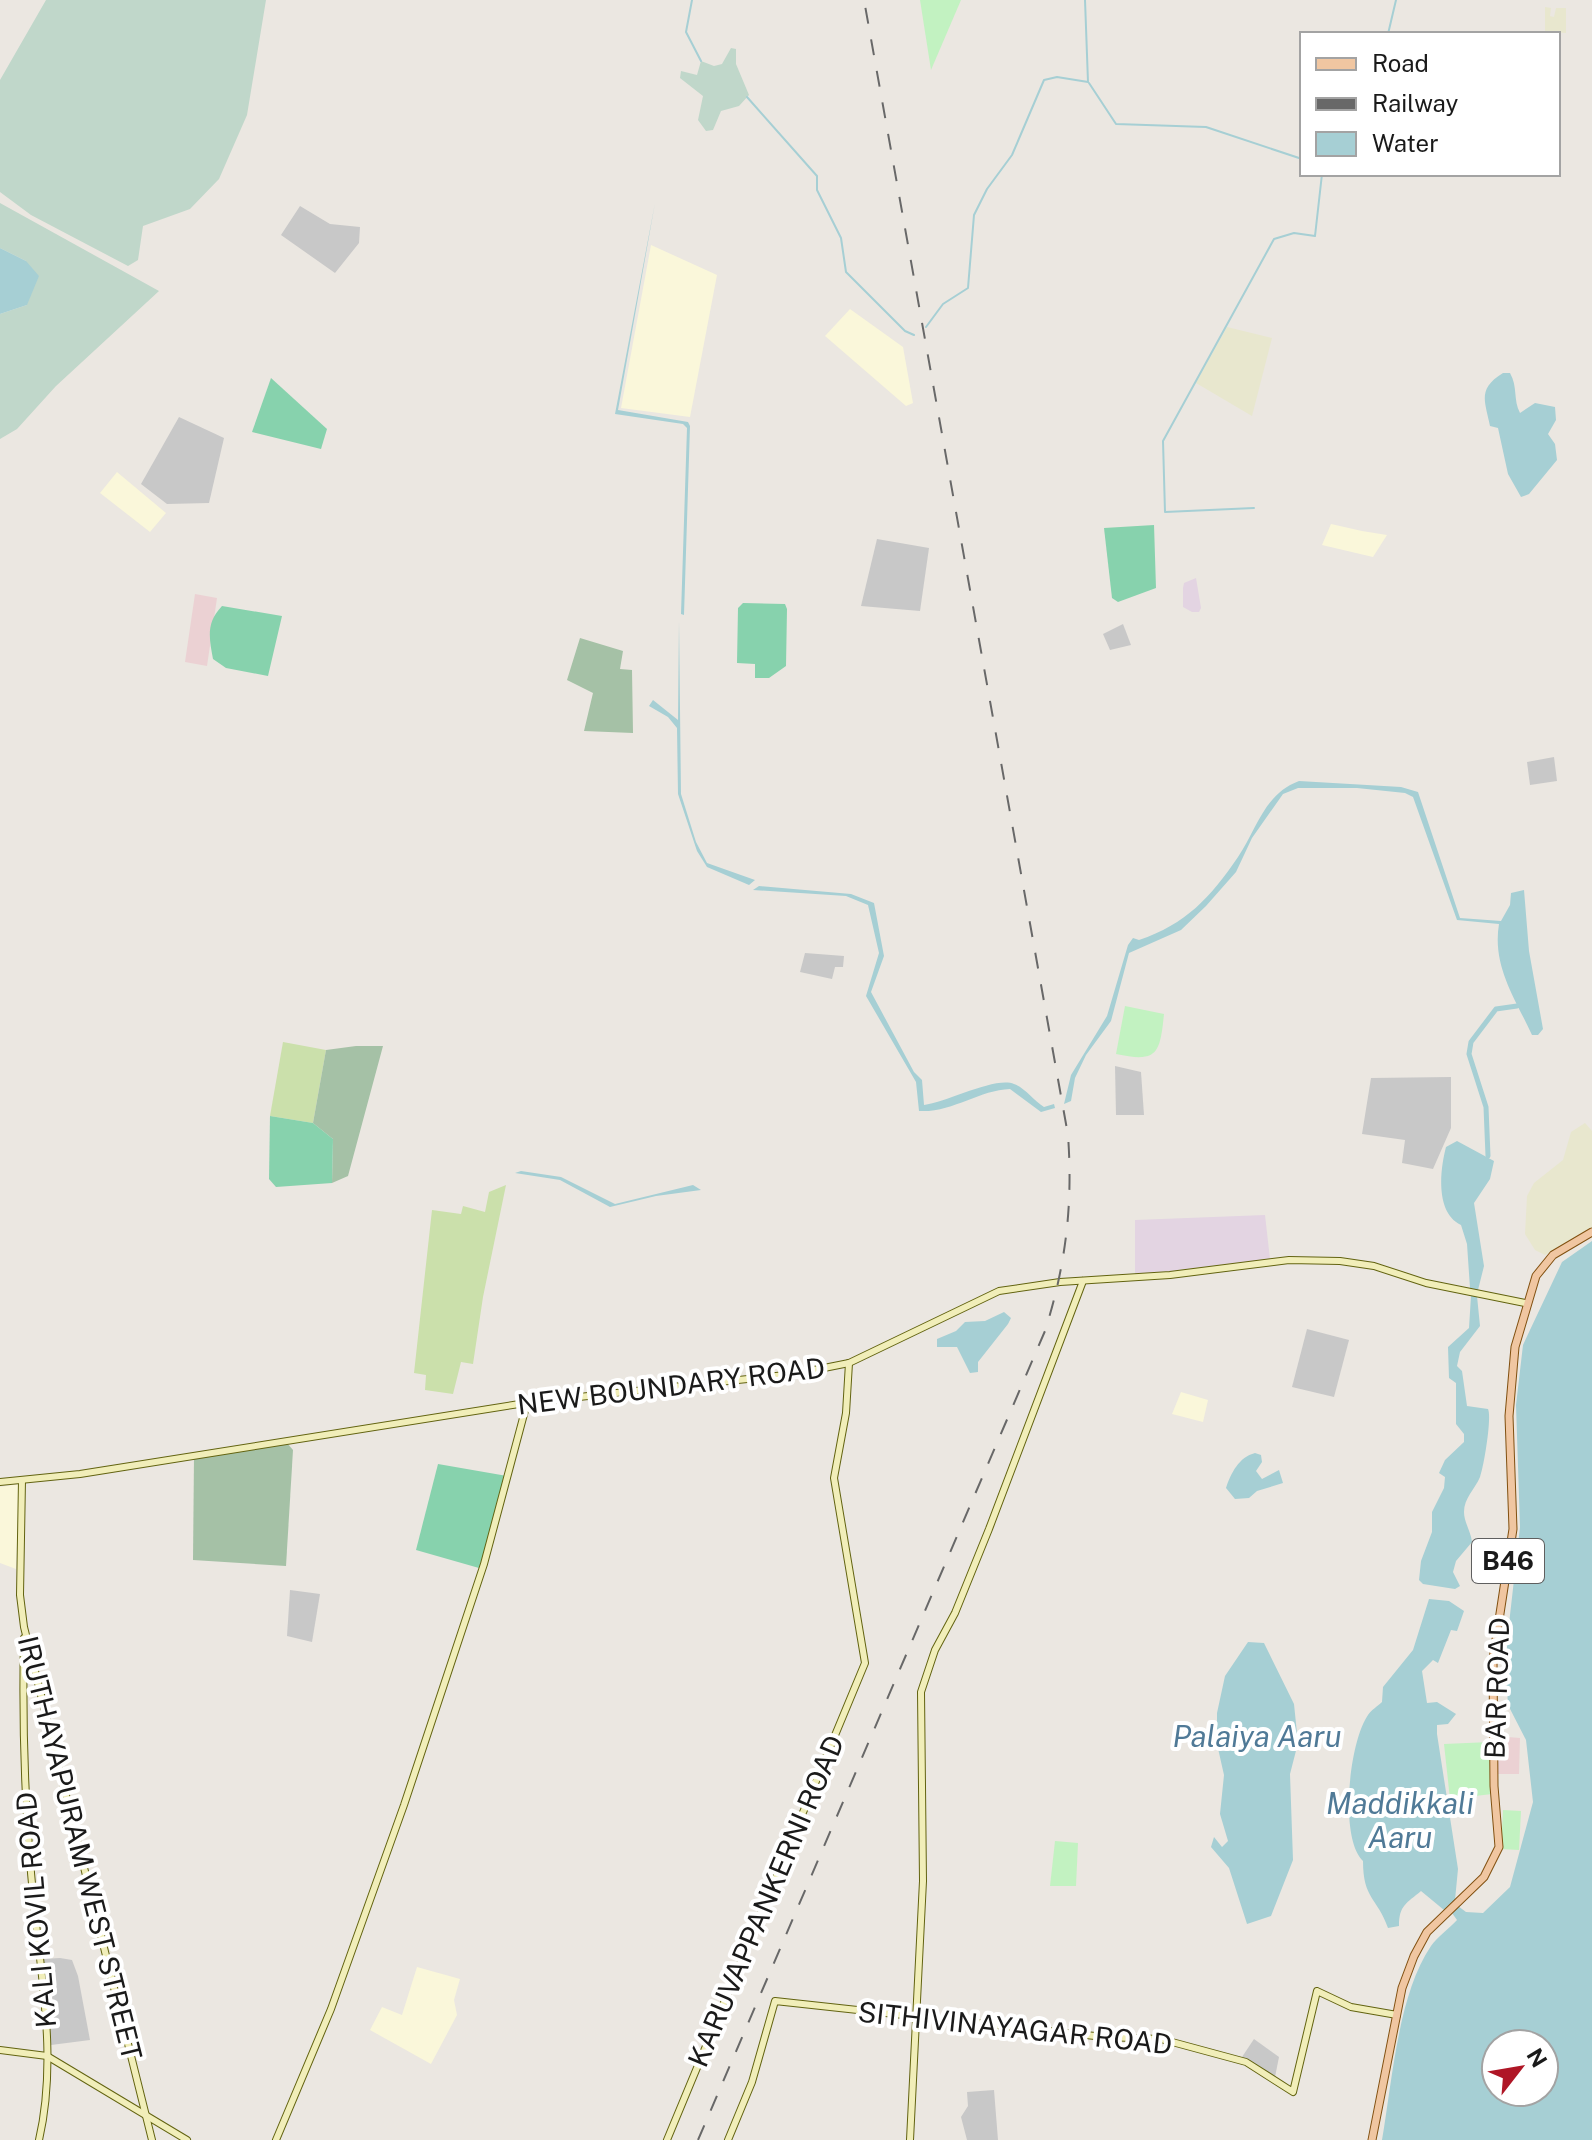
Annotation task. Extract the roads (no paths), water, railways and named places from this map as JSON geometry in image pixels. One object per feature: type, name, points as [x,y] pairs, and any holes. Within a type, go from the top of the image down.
[{"type":"main road","name":"BAR ROAD","points":[[1372,2140],[1397,2015],[1414,1956],[1427,1932],[1493,1866],[1499,1847],[1494,1786],[1493,1659],[1513,1529],[1509,1416],[1515,1347],[1525,1303],[1536,1276],[1553,1255],[1592,1232]]},
{"type":"street","name":"NEW BOUNDARY ROAD","points":[[0,1482],[440,1419],[527,1403],[792,1374],[849,1363],[999,1291],[1083,1281],[1170,1275],[1289,1260],[1340,1261],[1374,1266],[1468,1292],[1525,1303]]},
{"type":"street","points":[[910,2140],[923,1881],[921,1692],[935,1650],[955,1613],[989,1529],[1083,1281]]},
{"type":"street","name":"KARUVAPPANKERNI ROAD","points":[[667,2140],[865,1663],[834,1478],[846,1413],[849,1363]]},
{"type":"street","points":[[276,2140],[331,2009],[414,1773],[484,1564],[527,1403]]},
{"type":"street","name":"IRUTHAYAPURAM WEST STREET","points":[[22,1480],[20,1595],[24,1627],[152,2140]]},
{"type":"street","name":"KALI KOVIL ROAD","points":[[24,1627],[26,1817],[48,2013],[45,2119],[39,2140]]},
{"type":"street","name":"SITHIVINAYAGAR ROAD","points":[[728,2140],[752,2082],[775,2001],[1104,2037],[1161,2039],[1246,2062],[1293,2092],[1317,1991],[1351,2007],[1397,2015]]},
{"type":"street","points":[[0,2050],[47,2052],[187,2140]]},
{"type":"water","points":[[655,203],[618,410],[688,422],[690,426],[684,615],[681,614],[687,428],[683,424],[615,414]]},
{"type":"water","points":[[0,248],[26,261],[39,276],[27,305],[0,314]]},
{"type":"water","points":[[1503,373],[1510,373],[1520,413],[1535,403],[1555,407],[1556,420],[1548,434],[1555,444],[1557,460],[1529,494],[1521,497],[1508,474],[1498,428],[1490,426],[1485,402],[1489,385]]},
{"type":"water","points":[[679,621],[681,794],[696,842],[707,863],[755,880],[749,885],[707,867],[697,851],[678,794],[677,728],[668,717],[649,706],[653,700],[678,720]]},
{"type":"water","points":[[1299,781],[1401,787],[1418,792],[1460,918],[1501,921],[1510,905],[1511,893],[1524,890],[1529,951],[1543,1029],[1538,1035],[1532,1035],[1506,981],[1499,954],[1499,924],[1457,920],[1413,797],[1405,793],[1357,788],[1298,788],[1283,794],[1252,838],[1236,872],[1206,906],[1181,930],[1129,953],[1111,1021],[1086,1055],[1075,1078],[1071,1101],[1064,1104],[1071,1075],[1107,1016],[1128,945],[1133,938],[1139,940],[1156,934],[1196,908],[1238,857],[1269,803],[1277,794]]},
{"type":"water","points":[[759,886],[851,894],[874,903],[884,956],[871,992],[914,1072],[922,1080],[924,1105],[1006,1082],[1018,1086],[1044,1107],[1054,1104],[1055,1108],[1041,1112],[1010,1089],[987,1093],[943,1109],[919,1111],[916,1082],[866,996],[879,953],[868,905],[846,896],[753,890]]},
{"type":"water","points":[[1457,1141],[1494,1161],[1490,1179],[1474,1203],[1484,1266],[1478,1290],[1470,1288],[1467,1244],[1461,1225],[1447,1211],[1443,1201],[1442,1167],[1446,1147]]},
{"type":"water","points":[[521,1171],[561,1177],[615,1204],[693,1185],[701,1190],[610,1207],[560,1180],[515,1173]]},
{"type":"water","points":[[1592,1241],[1592,2140],[1382,2140],[1398,2040],[1420,1966],[1434,1943],[1457,1920],[1452,1913],[1458,1906],[1466,1912],[1483,1913],[1510,1887],[1533,1802],[1526,1740],[1508,1705],[1505,1659],[1520,1527],[1516,1405],[1523,1345],[1562,1262]]},
{"type":"water","points":[[1471,1296],[1477,1296],[1480,1326],[1460,1352],[1457,1366],[1462,1371],[1467,1406],[1488,1409],[1489,1421],[1482,1471],[1464,1507],[1472,1542],[1456,1561],[1453,1572],[1460,1586],[1455,1589],[1423,1584],[1419,1580],[1421,1561],[1432,1532],[1432,1512],[1444,1488],[1445,1477],[1439,1473],[1445,1460],[1464,1442],[1464,1434],[1456,1424],[1456,1383],[1449,1378],[1448,1347],[1469,1328]]},
{"type":"water","points":[[1004,1312],[1011,1318],[978,1362],[978,1372],[970,1373],[957,1347],[937,1347],[937,1339],[956,1331],[965,1322],[985,1321]]},
{"type":"water","points":[[1255,1453],[1261,1455],[1262,1462],[1256,1471],[1262,1479],[1279,1470],[1283,1483],[1257,1491],[1249,1498],[1235,1499],[1226,1488],[1230,1477],[1240,1462]]},
{"type":"water","name":"Maddikkali Aaru","points":[[1429,1599],[1449,1601],[1464,1611],[1457,1631],[1451,1630],[1438,1663],[1433,1660],[1422,1671],[1427,1703],[1437,1702],[1456,1714],[1448,1724],[1437,1725],[1458,1869],[1455,1900],[1444,1910],[1421,1891],[1402,1909],[1399,1926],[1388,1928],[1365,1883],[1363,1861],[1351,1832],[1349,1790],[1361,1728],[1369,1713],[1382,1702],[1383,1687],[1413,1650]]},
{"type":"water","name":"Palaiya Aaru","points":[[1248,1642],[1264,1643],[1294,1704],[1298,1743],[1290,1774],[1293,1860],[1271,1916],[1247,1924],[1229,1868],[1211,1847],[1214,1837],[1222,1847],[1228,1841],[1220,1814],[1224,1775],[1217,1744],[1217,1713],[1225,1676]]},
{"type":"waterway","points":[[692,0],[686,32],[701,61]]},
{"type":"waterway","points":[[926,327],[943,304],[968,288],[974,215],[987,189],[1012,155],[1044,80],[1057,77],[1088,82],[1085,0]]},
{"type":"waterway","points":[[1388,32],[1396,0]]},
{"type":"waterway","points":[[1089,83],[1116,124],[1206,127],[1300,158]]},
{"type":"waterway","points":[[747,97],[817,176],[817,190],[841,238],[846,272],[905,331],[914,335]]},
{"type":"waterway","points":[[1254,508],[1165,512],[1163,441],[1274,239],[1294,233],[1315,236],[1322,176]]},
{"type":"waterway","points":[[1488,1156],[1486,1107],[1469,1054],[1471,1042],[1496,1009],[1517,1006]]},
{"type":"railway","points":[[698,2140],[1045,1331],[1063,1258],[1068,1210],[1068,1135],[864,0]]}]
